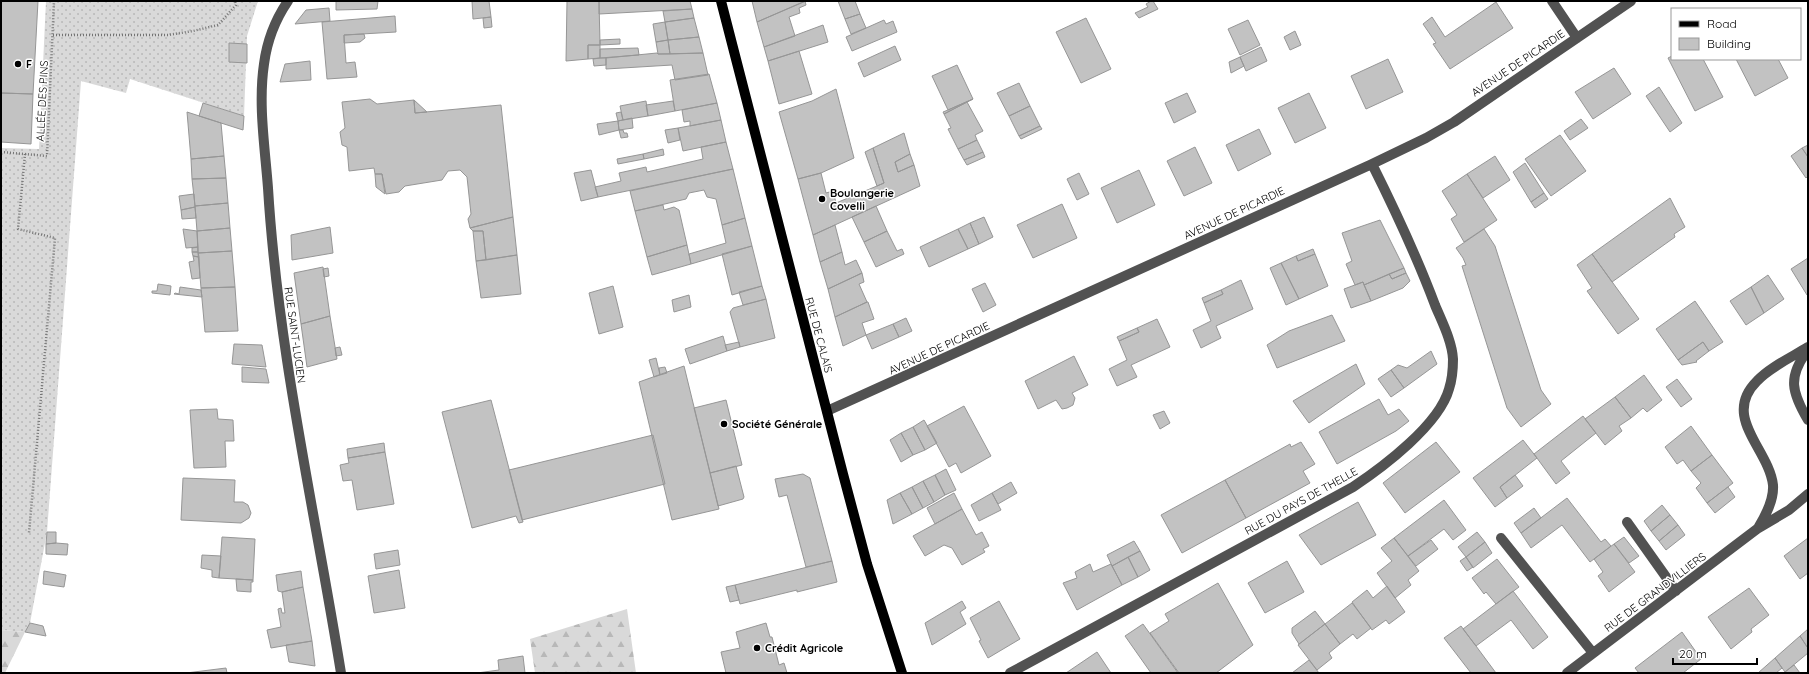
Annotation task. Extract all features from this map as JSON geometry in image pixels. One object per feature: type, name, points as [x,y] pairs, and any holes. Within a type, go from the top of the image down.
[{"type":"main road","name":"RUE DE CALAIS","points":[[721,1],[867,564],[902,673]]},
{"type":"street","name":"RUE SAINT-LUCIEN","points":[[288,1],[273,28],[264,65],[262,100],[269,216],[287,367],[341,673]]},
{"type":"street","points":[[1552,1],[1577,38]]},
{"type":"street","name":"AVENUE DE PICARDIE","points":[[827,411],[1372,164],[1447,126],[1631,1]]},
{"type":"street","name":"RUE DU PAYS DE THELLE","points":[[1010,673],[1353,487],[1400,451],[1432,421],[1442,406],[1449,390],[1453,359],[1448,336],[1417,258],[1372,164]]},
{"type":"street","name":"RUE DE GRANDVILLIERS","points":[[1757,529],[1765,517],[1771,501],[1773,486],[1770,471],[1744,420],[1744,409],[1747,396],[1757,380],[1808,347]]},
{"type":"street","points":[[1808,350],[1796,372],[1794,382],[1796,398],[1808,420]]},
{"type":"street","name":"RUE DE GRANDVILLIERS","points":[[1567,673],[1757,529],[1789,510],[1808,494]]},
{"type":"street","points":[[1627,522],[1676,591]]},
{"type":"street","points":[[1501,538],[1592,654]]},
{"type":"path","name":"ALLÉE DES PINS","points":[[1,152],[47,156],[54,1]]},
{"type":"path","points":[[52,35],[168,35],[218,25],[236,5],[235,1]]},
{"type":"path","points":[[25,154],[18,229],[54,238],[29,533]]},
{"type":"green space","points":[[46,1],[258,1],[247,36],[244,116],[130,79],[126,93],[81,81],[47,532],[30,623],[25,632],[1,630],[1,148],[39,149]]},
{"type":"green space","points":[[627,609],[636,673],[535,673],[530,639]]},
{"type":"green space","points":[[1,630],[25,632],[5,673],[1,673]]},
{"type":"building","name":"F","points":[[1,1],[38,1],[33,94],[1,93]]},
{"type":"building","points":[[336,1],[378,1],[377,9],[336,10]]},
{"type":"building","points":[[472,1],[489,1],[491,17],[473,19]]},
{"type":"building","points":[[567,1],[599,1],[600,45],[588,45],[588,59],[566,61]]},
{"type":"building","points":[[599,1],[690,1],[692,9],[599,14]]},
{"type":"building","points":[[752,1],[806,1],[757,22]]},
{"type":"building","points":[[805,1],[806,5],[799,8],[800,13],[789,17],[795,36],[764,47],[757,22]]},
{"type":"building","points":[[838,1],[855,1],[860,14],[845,19]]},
{"type":"building","points":[[1153,1],[1158,9],[1139,18],[1135,13],[1148,7],[1146,4]]},
{"type":"building","points":[[1496,2],[1513,28],[1450,69],[1433,44],[1436,43],[1423,24],[1432,17],[1445,37]]},
{"type":"building","points":[[329,8],[330,21],[295,24],[306,10]]},
{"type":"building","points":[[692,9],[694,18],[665,22],[663,11]]},
{"type":"building","points":[[860,14],[866,28],[851,34],[845,19]]},
{"type":"building","points":[[395,16],[396,32],[344,35],[346,63],[355,62],[357,77],[327,79],[322,22]]},
{"type":"building","points":[[491,17],[492,27],[484,28],[483,18]]},
{"type":"building","points":[[694,18],[699,37],[668,40],[665,22]]},
{"type":"building","points":[[1086,18],[1111,69],[1081,83],[1056,32]]},
{"type":"building","points":[[884,20],[886,24],[893,21],[897,32],[852,51],[846,37]]},
{"type":"building","points":[[1248,20],[1260,45],[1240,55],[1228,29]]},
{"type":"building","points":[[665,22],[668,40],[656,42],[653,24]]},
{"type":"building","points":[[823,25],[828,42],[768,61],[764,47]]},
{"type":"building","points":[[1295,31],[1301,45],[1290,50],[1284,37]]},
{"type":"building","points":[[364,34],[365,38],[360,42],[344,43],[344,35]]},
{"type":"building","points":[[699,37],[703,53],[670,54],[668,40]]},
{"type":"building","points":[[620,39],[620,44],[600,45],[600,40]]},
{"type":"building","points":[[668,40],[670,54],[658,54],[656,42]]},
{"type":"building","points":[[229,43],[247,44],[247,63],[229,62]]},
{"type":"building","points":[[588,45],[600,45],[600,58],[588,59]]},
{"type":"building","points":[[895,46],[901,60],[864,77],[858,63]]},
{"type":"building","points":[[1261,47],[1267,61],[1246,71],[1240,57]]},
{"type":"building","points":[[638,48],[639,55],[600,58],[600,49]]},
{"type":"building","points":[[799,51],[812,94],[779,104],[768,61]]},
{"type":"building","points":[[657,53],[703,53],[708,75],[675,80],[672,65],[606,69],[606,58]]},
{"type":"building","points":[[1671,56],[1671,60],[1704,60],[1723,97],[1695,111],[1668,58]]},
{"type":"building","points":[[1240,57],[1244,66],[1231,73],[1229,62]]},
{"type":"building","points":[[606,58],[606,65],[594,66],[593,59]]},
{"type":"building","points":[[1388,59],[1403,92],[1366,109],[1351,76]]},
{"type":"building","points":[[1737,60],[1779,60],[1788,78],[1755,96]]},
{"type":"building","points":[[310,61],[311,80],[280,82],[285,64]]},
{"type":"building","points":[[957,65],[973,99],[948,110],[932,76]]},
{"type":"building","points":[[1614,68],[1631,94],[1593,119],[1575,92]]},
{"type":"building","points":[[709,74],[717,103],[675,111],[670,80]]},
{"type":"building","points":[[1019,83],[1030,106],[1009,116],[997,93]]},
{"type":"building","points":[[1659,87],[1682,123],[1670,132],[1646,96]]},
{"type":"building","points":[[836,89],[854,158],[821,173],[798,179],[779,112],[812,101]]},
{"type":"building","points":[[1,93],[33,94],[31,144],[1,142]]},
{"type":"building","points":[[1187,93],[1196,112],[1174,123],[1165,103]]},
{"type":"building","points":[[1309,93],[1326,128],[1295,143],[1278,108]]},
{"type":"building","points":[[370,99],[377,104],[414,100],[415,113],[501,105],[513,217],[470,228],[468,219],[471,214],[467,177],[460,170],[448,171],[442,180],[405,186],[399,192],[386,194],[382,174],[375,174],[374,168],[349,171],[347,147],[342,145],[340,132],[345,128],[342,102]]},
{"type":"building","points":[[973,99],[944,114],[943,112],[948,110]]},
{"type":"building","points":[[414,100],[427,112],[415,113]]},
{"type":"building","points":[[646,101],[648,116],[623,120],[620,106]]},
{"type":"building","points":[[673,101],[675,111],[648,116],[646,105]]},
{"type":"building","points":[[967,102],[983,131],[975,135],[977,140],[958,149],[948,129],[951,128],[944,114]]},
{"type":"building","points":[[203,103],[244,116],[243,130],[199,116]]},
{"type":"building","points":[[717,103],[721,120],[690,126],[690,121],[684,122],[682,110]]},
{"type":"building","points":[[1030,106],[1040,126],[1019,136],[1009,116]]},
{"type":"building","points":[[187,112],[221,123],[224,156],[191,159]]},
{"type":"building","points":[[621,112],[623,120],[618,121],[616,113]]},
{"type":"building","points":[[632,118],[633,128],[619,130],[618,121]]},
{"type":"building","points":[[1581,119],[1588,128],[1570,140],[1564,131]]},
{"type":"building","points":[[721,120],[726,142],[683,151],[678,128]]},
{"type":"building","points":[[618,121],[619,130],[599,135],[597,124]]},
{"type":"building","points":[[1040,126],[1042,129],[1021,139],[1019,136]]},
{"type":"building","points":[[678,128],[680,140],[668,143],[665,130]]},
{"type":"building","points":[[1259,129],[1271,154],[1238,171],[1226,145]]},
{"type":"building","points":[[619,130],[623,130],[624,133],[627,133],[628,137],[621,138]]},
{"type":"building","points":[[904,133],[910,154],[895,162],[898,172],[914,165],[920,186],[813,235],[798,179],[821,173],[826,193],[833,191],[836,203],[884,183],[873,148]]},
{"type":"building","points":[[1560,135],[1586,171],[1551,196],[1525,159]]},
{"type":"building","points":[[977,140],[983,152],[964,160],[958,149]]},
{"type":"building","points":[[726,142],[733,169],[598,197],[595,187],[621,181],[619,173],[646,167],[647,172],[703,159],[701,147]]},
{"type":"building","points":[[1808,145],[1808,157],[1802,148]]},
{"type":"building","points":[[1195,147],[1212,183],[1184,196],[1167,161]]},
{"type":"building","points":[[873,148],[884,183],[877,186],[865,152]]},
{"type":"building","points":[[1802,148],[1808,157],[1808,176],[1806,178],[1791,156]]},
{"type":"building","points":[[663,149],[664,155],[644,159],[643,154]]},
{"type":"building","points":[[983,152],[985,157],[967,165],[964,160]]},
{"type":"building","points":[[643,154],[644,159],[618,164],[617,159]]},
{"type":"building","points":[[910,154],[914,165],[898,172],[895,162]]},
{"type":"building","points":[[224,156],[226,178],[192,179],[191,159]]},
{"type":"building","points":[[1495,156],[1510,180],[1483,198],[1467,174]]},
{"type":"building","points":[[1525,163],[1544,193],[1531,202],[1513,172]]},
{"type":"building","points":[[733,169],[745,218],[722,225],[716,199],[707,197],[704,190],[689,193],[686,199],[635,211],[630,191]]},
{"type":"building","points":[[591,170],[598,197],[581,201],[574,173]]},
{"type":"building","points":[[1139,170],[1155,205],[1117,223],[1101,188]]},
{"type":"building","points":[[1079,173],[1089,194],[1077,200],[1067,179]]},
{"type":"building","points":[[375,174],[382,174],[385,194],[376,187]]},
{"type":"building","points":[[1467,174],[1497,220],[1464,242],[1451,219],[1457,215],[1442,191]]},
{"type":"building","points":[[226,178],[228,203],[195,206],[192,179]]},
{"type":"building","points":[[1544,193],[1548,199],[1535,208],[1531,202]]},
{"type":"building","points":[[194,194],[195,207],[181,210],[179,196]]},
{"type":"building","points":[[1670,198],[1685,227],[1674,234],[1675,237],[1612,282],[1592,254]]},
{"type":"building","points":[[228,203],[230,228],[197,231],[195,206]]},
{"type":"building","points":[[1062,204],[1077,238],[1033,258],[1017,225]]},
{"type":"building","points":[[663,205],[664,210],[674,207],[679,210],[687,245],[647,257],[635,211]]},
{"type":"building","points":[[876,206],[887,231],[864,242],[852,217]]},
{"type":"building","points":[[195,207],[196,218],[182,219],[181,210]]},
{"type":"building","points":[[513,217],[517,255],[486,260],[483,231],[473,231],[470,228]]},
{"type":"building","points":[[984,217],[993,237],[979,244],[970,223]]},
{"type":"building","points":[[745,218],[752,246],[691,264],[689,254],[726,243],[722,225]]},
{"type":"building","points":[[1380,220],[1404,268],[1364,285],[1363,282],[1355,285],[1346,264],[1352,261],[1342,233]]},
{"type":"building","points":[[970,223],[979,244],[968,249],[958,229]]},
{"type":"building","points":[[835,225],[842,252],[820,262],[813,235]]},
{"type":"building","points":[[330,227],[333,253],[292,260],[291,235]]},
{"type":"building","points":[[230,228],[232,251],[198,253],[197,231]]},
{"type":"building","points":[[183,229],[197,231],[198,247],[186,248]]},
{"type":"building","points":[[958,229],[968,249],[929,267],[920,247]]},
{"type":"building","points":[[1484,229],[1495,246],[1541,390],[1551,404],[1521,427],[1507,408],[1462,266],[1466,265],[1456,248]]},
{"type":"building","points":[[473,231],[483,231],[486,260],[476,261]]},
{"type":"building","points":[[887,231],[897,251],[902,249],[904,254],[876,267],[864,242]]},
{"type":"building","points":[[687,245],[691,264],[652,275],[647,257]]},
{"type":"building","points":[[752,246],[762,286],[732,295],[722,254]]},
{"type":"building","points":[[198,247],[198,252],[192,252],[192,248]]},
{"type":"building","points":[[1313,249],[1315,254],[1298,261],[1296,256]]},
{"type":"building","points":[[232,251],[235,287],[201,288],[198,253]]},
{"type":"building","points":[[192,252],[198,252],[199,257],[193,256]]},
{"type":"building","points":[[842,252],[845,265],[856,260],[862,273],[828,289],[820,262]]},
{"type":"building","points":[[1315,254],[1328,286],[1299,299],[1281,263],[1296,256],[1298,261]]},
{"type":"building","points":[[1592,254],[1639,319],[1618,334],[1587,291],[1592,288],[1577,265]]},
{"type":"building","points":[[517,255],[521,294],[481,298],[476,261]]},
{"type":"building","points":[[193,256],[199,257],[200,278],[192,279],[189,262],[194,261]]},
{"type":"building","points":[[1808,258],[1808,295],[1807,295],[1791,269]]},
{"type":"building","points":[[1281,263],[1299,299],[1286,305],[1270,268]]},
{"type":"building","points":[[323,267],[330,316],[301,324],[294,273]]},
{"type":"building","points":[[328,268],[329,276],[324,277],[323,269]]},
{"type":"building","points":[[1404,268],[1406,273],[1392,279],[1389,274]]},
{"type":"building","points":[[862,273],[864,282],[859,284],[867,302],[835,317],[828,289]]},
{"type":"building","points":[[1406,273],[1410,281],[1403,288],[1371,301],[1364,285],[1389,274],[1392,279]]},
{"type":"building","points":[[1768,275],[1784,299],[1764,313],[1751,287]]},
{"type":"building","points":[[1241,280],[1253,309],[1216,326],[1221,338],[1201,348],[1193,330],[1211,321],[1204,303],[1223,294],[1221,290]]},
{"type":"building","points":[[1363,282],[1371,301],[1351,308],[1344,289]]},
{"type":"building","points":[[985,283],[996,305],[983,312],[972,289]]},
{"type":"building","points":[[158,284],[171,286],[170,295],[152,293],[152,291],[157,291]]},
{"type":"building","points":[[613,286],[623,327],[599,334],[589,293]]},
{"type":"building","points":[[762,286],[766,299],[743,305],[739,292]]},
{"type":"building","points":[[180,287],[201,290],[202,297],[174,294],[179,294]]},
{"type":"building","points":[[235,287],[238,331],[205,332],[201,288]]},
{"type":"building","points":[[1751,287],[1764,313],[1746,325],[1730,301]]},
{"type":"building","points":[[1221,290],[1223,294],[1204,303],[1202,298]]},
{"type":"building","points":[[689,295],[691,307],[674,312],[672,300]]},
{"type":"building","points":[[766,299],[775,338],[740,347],[730,312],[733,308]]},
{"type":"building","points":[[1695,301],[1723,342],[1709,351],[1703,342],[1678,360],[1656,329]]},
{"type":"building","points":[[867,302],[874,319],[862,323],[866,335],[843,346],[835,317]]},
{"type":"building","points":[[1332,315],[1345,341],[1277,368],[1267,345],[1289,331]]},
{"type":"building","points":[[330,316],[337,359],[307,367],[301,324]]},
{"type":"building","points":[[906,318],[912,331],[899,337],[893,324]]},
{"type":"building","points":[[1157,319],[1170,347],[1131,365],[1137,377],[1117,386],[1109,369],[1127,360],[1119,341],[1139,332],[1137,328]]},
{"type":"building","points":[[893,324],[899,337],[872,349],[866,335]]},
{"type":"building","points":[[1137,328],[1139,332],[1119,341],[1117,337]]},
{"type":"building","points":[[723,336],[727,351],[690,364],[685,349]]},
{"type":"building","points":[[739,342],[740,347],[727,351],[725,345]]},
{"type":"building","points":[[1703,342],[1709,351],[1696,361],[1697,362],[1682,365],[1678,360]]},
{"type":"building","points":[[234,344],[262,345],[266,367],[232,364]]},
{"type":"building","points":[[340,347],[342,355],[336,356],[335,348]]},
{"type":"building","points":[[1431,351],[1437,364],[1404,388],[1391,370],[1398,365],[1407,368]]},
{"type":"building","points":[[1074,356],[1088,385],[1072,393],[1075,398],[1073,405],[1067,408],[1062,409],[1056,400],[1038,409],[1025,381]]},
{"type":"building","points":[[656,358],[660,375],[654,377],[649,360]]},
{"type":"building","points":[[1356,364],[1365,384],[1309,423],[1293,401]]},
{"type":"building","points":[[684,366],[719,509],[672,520],[639,382]]},
{"type":"building","points":[[242,367],[266,369],[269,383],[242,382]]},
{"type":"building","points":[[665,367],[667,373],[660,375],[659,368]]},
{"type":"building","points":[[1391,370],[1404,388],[1391,397],[1378,379]]},
{"type":"building","points":[[1644,375],[1662,400],[1647,412],[1643,408],[1631,418],[1615,397]]},
{"type":"building","points":[[1677,379],[1692,399],[1681,407],[1666,387]]},
{"type":"building","points":[[1615,397],[1631,418],[1619,426],[1622,431],[1605,445],[1585,419]]},
{"type":"building","points":[[1379,399],[1388,415],[1399,409],[1409,421],[1396,431],[1337,464],[1319,432]]},
{"type":"building","points":[[491,400],[523,522],[519,523],[516,516],[472,528],[442,412]]},
{"type":"building","points":[[726,400],[742,465],[710,473],[694,408]]},
{"type":"building","points":[[964,406],[991,456],[961,473],[956,463],[949,467],[927,426]]},
{"type":"building","points":[[217,409],[218,419],[233,420],[234,441],[225,441],[226,467],[194,468],[190,410]]},
{"type":"building","points":[[1164,411],[1170,423],[1160,429],[1153,415]]},
{"type":"building","points":[[1583,416],[1596,433],[1561,461],[1570,473],[1556,484],[1534,454]]},
{"type":"building","points":[[924,420],[937,443],[925,450],[913,427]]},
{"type":"building","points":[[1691,426],[1712,455],[1691,471],[1683,460],[1677,464],[1665,447]]},
{"type":"building","points":[[913,427],[925,450],[913,455],[901,433]]},
{"type":"building","points":[[901,433],[913,455],[901,462],[890,440]]},
{"type":"building","points":[[653,435],[665,484],[522,520],[509,470]]},
{"type":"building","points":[[1523,440],[1537,458],[1500,487],[1507,498],[1495,507],[1473,478]]},
{"type":"building","points":[[1301,442],[1315,464],[1303,471],[1310,483],[1246,518],[1225,480],[1290,444],[1291,447]]},
{"type":"building","points":[[1436,442],[1460,472],[1405,513],[1383,483]]},
{"type":"building","points":[[384,443],[385,452],[348,458],[347,449]]},
{"type":"building","points":[[385,452],[394,504],[357,510],[352,480],[343,481],[340,465],[349,463],[348,458]]},
{"type":"building","points":[[1712,455],[1733,483],[1707,503],[1696,488],[1701,483],[1691,471]]},
{"type":"building","points":[[736,466],[744,497],[743,499],[718,506],[710,473]]},
{"type":"building","points":[[946,469],[956,490],[945,495],[935,475]]},
{"type":"building","points":[[803,474],[810,478],[832,561],[806,567],[787,495],[779,497],[775,479]]},
{"type":"building","points":[[935,475],[945,495],[934,502],[923,481]]},
{"type":"building","points":[[1515,475],[1523,486],[1507,498],[1500,487]]},
{"type":"building","points":[[183,478],[235,480],[234,502],[243,502],[248,505],[251,513],[249,518],[241,523],[181,520]]},
{"type":"building","points":[[1225,480],[1246,518],[1182,553],[1161,515]]},
{"type":"building","points":[[923,481],[934,502],[923,508],[912,487]]},
{"type":"building","points":[[1011,482],[1017,493],[998,504],[992,493]]},
{"type":"building","points":[[912,487],[923,508],[912,514],[900,493]]},
{"type":"building","points":[[1728,487],[1735,497],[1715,513],[1707,503]]},
{"type":"building","points":[[900,493],[912,514],[893,524],[887,500]]},
{"type":"building","points":[[954,493],[962,509],[935,524],[927,508]]},
{"type":"building","points":[[992,493],[1001,510],[979,521],[971,505]]},
{"type":"building","points":[[1567,498],[1601,542],[1605,539],[1611,546],[1590,562],[1562,525],[1531,548],[1521,533]]},
{"type":"building","points":[[1444,500],[1466,530],[1453,540],[1444,529],[1408,556],[1394,538]]},
{"type":"building","points":[[1358,502],[1376,535],[1321,565],[1299,535]]},
{"type":"building","points":[[1662,505],[1670,515],[1651,531],[1644,521]]},
{"type":"building","points":[[1534,508],[1541,518],[1521,533],[1514,523]]},
{"type":"building","points":[[962,509],[976,535],[982,532],[989,546],[983,549],[985,552],[962,565],[952,548],[944,545],[925,556],[913,536]]},
{"type":"building","points":[[1670,515],[1678,525],[1659,541],[1651,531]]},
{"type":"building","points":[[1678,525],[1685,535],[1666,550],[1659,541]]},
{"type":"building","points":[[47,532],[56,532],[56,543],[46,544]]},
{"type":"building","points":[[1477,532],[1485,542],[1466,557],[1458,547]]},
{"type":"building","points":[[222,537],[255,539],[253,580],[219,578]]},
{"type":"building","points":[[1624,537],[1639,556],[1629,563],[1614,544]]},
{"type":"building","points":[[1394,538],[1419,571],[1408,580],[1411,585],[1395,598],[1377,573],[1392,561],[1381,548]]},
{"type":"building","points":[[1808,538],[1808,573],[1800,579],[1784,556]]},
{"type":"building","points":[[1431,540],[1438,549],[1416,566],[1408,556]]},
{"type":"building","points":[[1134,541],[1140,551],[1112,566],[1107,555]]},
{"type":"building","points":[[1485,542],[1492,553],[1473,568],[1466,557]]},
{"type":"building","points":[[46,544],[68,544],[67,555],[46,554]]},
{"type":"building","points":[[1614,544],[1635,572],[1609,592],[1598,576],[1603,572],[1594,559]]},
{"type":"building","points":[[398,550],[400,565],[376,569],[374,554]]},
{"type":"building","points":[[1140,551],[1150,570],[1138,577],[1128,557]]},
{"type":"building","points":[[202,555],[221,556],[219,578],[212,577],[212,570],[201,568]]},
{"type":"building","points":[[1128,557],[1138,577],[1122,585],[1112,566]]},
{"type":"building","points":[[1466,557],[1473,567],[1467,571],[1460,561]]},
{"type":"building","points":[[1497,559],[1519,587],[1496,604],[1486,592],[1484,594],[1472,578]]},
{"type":"building","points":[[832,561],[837,582],[740,604],[735,585]]},
{"type":"building","points":[[1287,561],[1304,592],[1265,613],[1248,583]]},
{"type":"building","points":[[1090,564],[1093,572],[1111,564],[1122,585],[1077,610],[1063,583],[1077,578],[1075,572]]},
{"type":"building","points":[[399,570],[405,608],[374,613],[368,576]]},
{"type":"building","points":[[44,571],[66,575],[64,587],[43,584]]},
{"type":"building","points":[[301,571],[303,587],[282,592],[278,591],[276,575]]},
{"type":"building","points":[[236,579],[253,580],[253,582],[251,582],[251,592],[237,591]]},
{"type":"building","points":[[1218,583],[1253,645],[1216,673],[1179,673],[1150,633],[1169,621],[1165,614]]},
{"type":"building","points":[[735,585],[739,600],[730,602],[726,587]]},
{"type":"building","points":[[1387,586],[1405,612],[1389,624],[1386,620],[1372,630],[1352,602],[1367,590],[1373,598]]},
{"type":"building","points":[[303,587],[312,641],[271,648],[267,630],[281,627],[278,609],[281,608],[282,613],[285,613],[282,592]]},
{"type":"building","points":[[1749,588],[1769,615],[1751,629],[1752,632],[1731,649],[1708,617]]},
{"type":"building","points":[[1513,591],[1548,637],[1533,649],[1511,620],[1476,646],[1463,629]]},
{"type":"building","points":[[962,601],[966,608],[960,612],[966,624],[932,645],[925,623]]},
{"type":"building","points":[[999,601],[1020,639],[988,658],[979,641],[981,640],[970,618]]},
{"type":"building","points":[[1352,603],[1371,628],[1357,639],[1353,634],[1340,644],[1325,624]]},
{"type":"building","points":[[1315,611],[1325,624],[1299,644],[1292,633],[1292,628]]},
{"type":"building","points":[[30,623],[43,626],[46,636],[25,632]]},
{"type":"building","name":"Crédit Agricole","points":[[766,623],[770,637],[772,637],[779,665],[784,663],[787,673],[726,673],[721,652],[740,648],[736,632]]},
{"type":"building","points":[[1143,624],[1178,673],[1151,673],[1125,636]]},
{"type":"building","points":[[1325,624],[1340,644],[1329,653],[1332,658],[1317,670],[1298,645]]},
{"type":"building","points":[[1461,626],[1496,673],[1471,673],[1444,638]]},
{"type":"building","points":[[1808,629],[1808,646],[1807,647],[1800,636]]},
{"type":"building","points":[[1682,632],[1701,659],[1683,673],[1639,673],[1635,668]]},
{"type":"building","points":[[1800,636],[1808,648],[1808,653],[1785,672],[1775,658]]},
{"type":"building","points":[[312,641],[315,666],[289,662],[286,645]]},
{"type":"building","points":[[1097,652],[1111,673],[1066,673]]},
{"type":"building","points":[[523,656],[525,673],[477,673],[499,670],[498,660]]},
{"type":"building","points":[[1775,658],[1782,668],[1776,673],[1758,673]]},
{"type":"building","points":[[1309,660],[1319,673],[1292,673]]},
{"type":"building","points":[[1794,665],[1800,673],[1785,672]]},
{"type":"building","points":[[226,668],[227,673],[186,673]]},
{"type":"place","name":"F","points":[[18,64]]},
{"type":"place","name":"Boulangerie Covelli","points":[[822,199]]},
{"type":"place","name":"Société Générale","points":[[724,424]]},
{"type":"place","name":"Crédit Agricole","points":[[757,648]]}]
